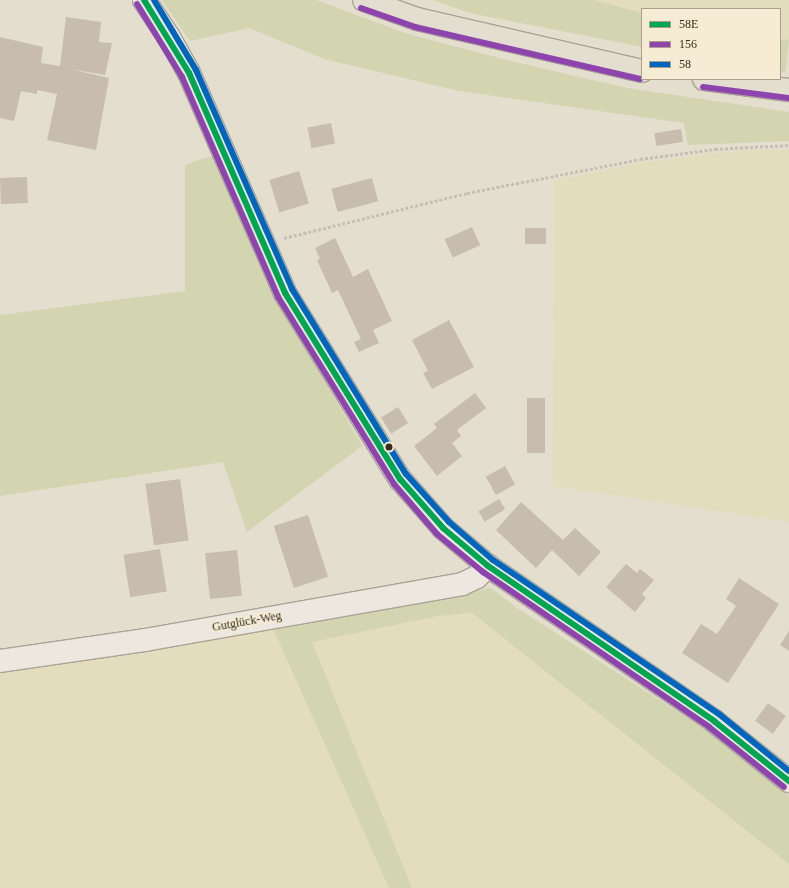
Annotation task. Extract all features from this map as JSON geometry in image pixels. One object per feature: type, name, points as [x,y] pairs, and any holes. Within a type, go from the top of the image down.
[{"type":"main road","points":[[364,0],[417,19],[641,71]]},
{"type":"main road","points":[[712,80],[789,90]]},
{"type":"street","points":[[144,0],[169,37],[188,74],[285,293],[400,480],[443,528],[488,566],[714,721],[789,780]]},
{"type":"street","name":"Gutglück-Weg","points":[[0,661],[122,644],[462,584],[477,577],[488,566]]},
{"type":"path","points":[[262,244],[377,214],[559,174],[715,149],[789,145]]},
{"type":"shaded area","points":[[594,0],[789,0],[789,40],[781,39],[781,8],[641,8],[641,13]]},
{"type":"shaded area","points":[[770,149],[789,150],[789,522],[553,486],[554,181],[640,163],[714,153]]},
{"type":"shaded area","points":[[472,613],[789,864],[789,888],[412,888],[311,641],[438,616]]},
{"type":"shaded area","points":[[271,624],[389,888],[0,888],[0,666]]},
{"type":"green space","points":[[162,0],[316,0],[408,34],[515,62],[627,88],[789,112],[789,141],[688,145],[684,123],[459,91],[324,59],[249,28],[190,41]]},
{"type":"green space","points":[[433,0],[594,0],[641,13],[641,47],[470,13]]},
{"type":"green space","points":[[781,39],[789,40],[786,72],[781,71]]},
{"type":"green space","points":[[214,155],[274,292],[362,446],[247,532],[223,462],[0,496],[0,315],[185,291],[185,165]]},
{"type":"green space","points":[[491,588],[517,608],[704,729],[789,796],[789,864],[472,613],[438,616],[312,642],[412,888],[389,888],[271,624]]},
{"type":"building","points":[[66,17],[101,22],[99,42],[112,43],[105,75],[70,69],[109,78],[96,150],[47,140],[57,94],[37,90],[37,94],[21,91],[14,121],[0,118],[0,37],[43,47],[41,63],[60,66]]},
{"type":"building","points":[[331,123],[335,144],[311,148],[307,128]]},
{"type":"building","points":[[681,129],[683,142],[656,146],[654,133]]},
{"type":"building","points":[[299,171],[309,204],[279,213],[269,180]]},
{"type":"building","points":[[27,177],[28,203],[1,204],[0,178]]},
{"type":"building","points":[[372,178],[378,201],[338,212],[331,189]]},
{"type":"building","points":[[472,227],[480,245],[453,257],[445,239]]},
{"type":"building","points":[[525,228],[546,228],[546,244],[525,244]]},
{"type":"building","points":[[335,238],[353,277],[368,269],[392,321],[373,330],[379,343],[359,352],[354,342],[361,339],[338,290],[332,293],[317,260],[320,259],[315,248]]},
{"type":"building","points":[[449,320],[474,367],[432,389],[423,373],[428,371],[412,340]]},
{"type":"building","points":[[475,393],[486,408],[457,430],[461,436],[452,443],[462,456],[437,476],[414,446],[437,428],[434,424]]},
{"type":"building","points":[[527,398],[545,398],[545,453],[527,453]]},
{"type":"building","points":[[398,407],[408,423],[391,434],[381,418]]},
{"type":"building","points":[[505,466],[515,484],[496,495],[486,477]]},
{"type":"building","points":[[180,479],[189,540],[154,545],[145,484]]},
{"type":"building","points":[[499,499],[505,509],[485,522],[478,511]]},
{"type":"building","points":[[521,502],[563,540],[575,528],[601,552],[579,576],[552,550],[536,568],[496,530]]},
{"type":"building","points":[[308,515],[328,577],[294,588],[274,526]]},
{"type":"building","points":[[160,549],[167,591],[130,597],[123,555]]},
{"type":"building","points":[[237,550],[242,596],[210,599],[205,553]]},
{"type":"building","points":[[626,564],[637,573],[640,569],[654,580],[642,594],[646,598],[635,612],[606,587]]},
{"type":"building","points":[[739,578],[779,604],[728,683],[682,653],[701,624],[717,634],[736,606],[726,599]]},
{"type":"building","points":[[789,631],[789,651],[780,645]]},
{"type":"building","points":[[768,703],[786,716],[773,734],[755,721]]},
{"type":"transit line","name":"58E","points":[[144,0],[189,73],[285,293],[400,479],[443,528],[488,566],[714,721],[789,781]]},
{"type":"transit line","name":"58","points":[[154,0],[196,70],[292,289],[406,474],[449,522],[493,560],[719,714],[789,771]]},
{"type":"transit line","name":"156","points":[[137,4],[182,77],[278,297],[394,484],[437,534],[483,572],[709,727],[784,787]]},
{"type":"transit line","name":"156","points":[[361,8],[415,27],[640,79]]},
{"type":"transit line","name":"156","points":[[703,87],[788,98]]}]
